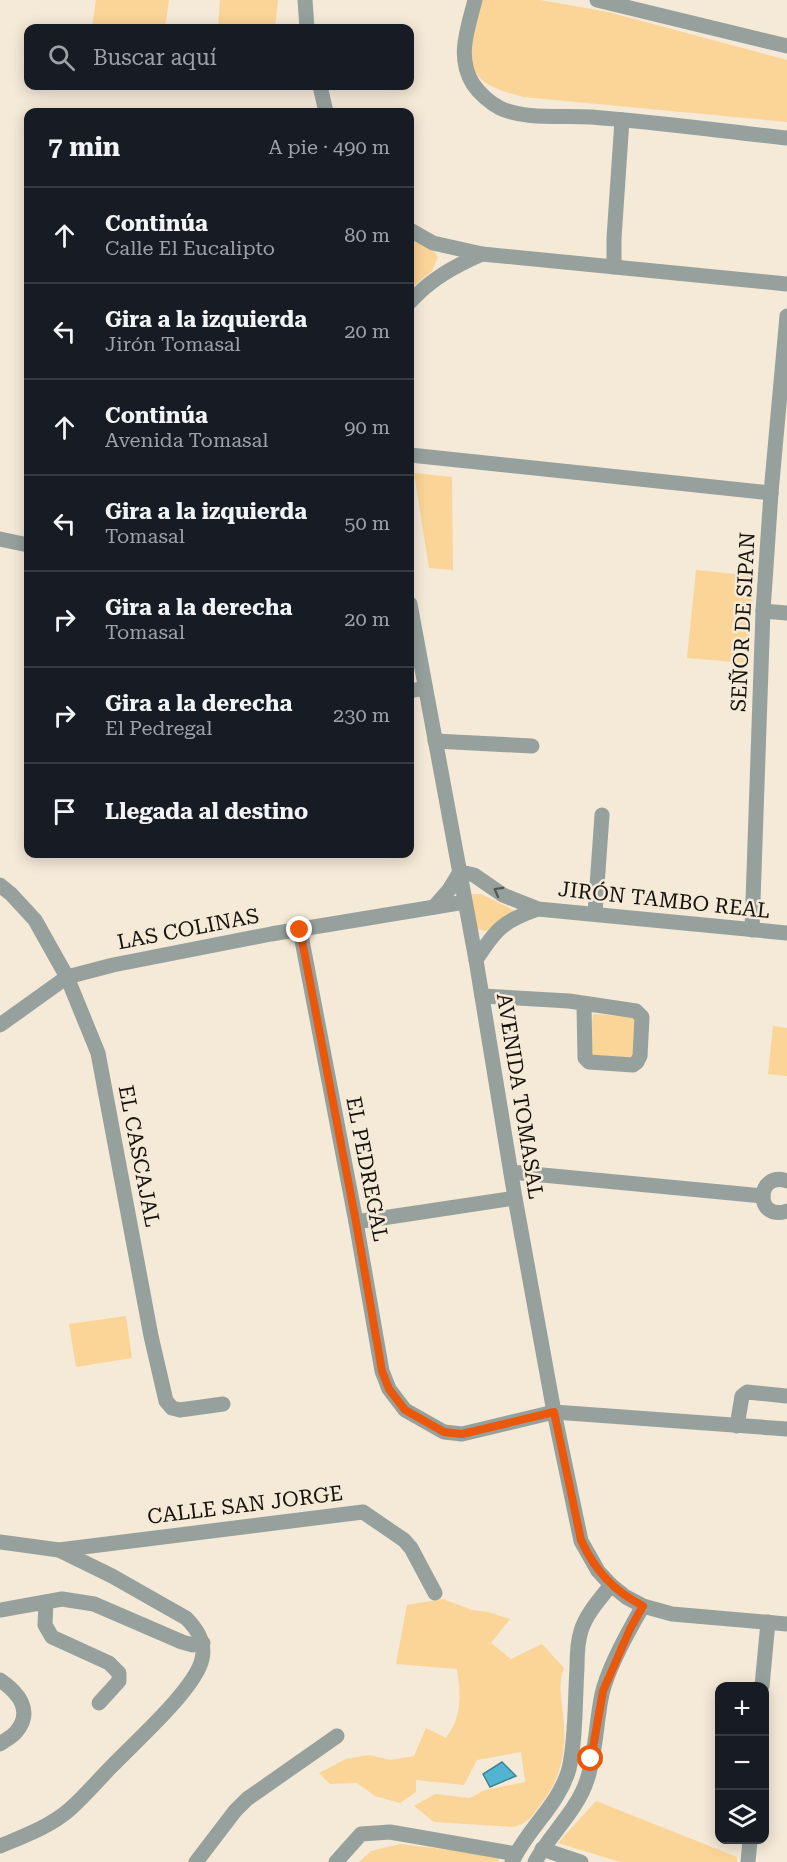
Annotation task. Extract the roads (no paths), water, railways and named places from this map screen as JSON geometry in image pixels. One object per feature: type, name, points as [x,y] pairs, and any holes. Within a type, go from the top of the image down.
[{"type":"street","points":[[305,0],[307,24]]},
{"type":"street","points":[[475,0],[463,50],[467,71],[474,85],[484,97],[501,109],[523,114],[622,120],[787,138]]},
{"type":"street","points":[[597,0],[615,2],[787,46]]},
{"type":"street","points":[[321,90],[323,108]]},
{"type":"street","points":[[614,267],[622,120]]},
{"type":"street","points":[[414,232],[433,243],[482,254],[787,284]]},
{"type":"street","points":[[414,298],[447,270],[482,254]]},
{"type":"street","name":"SEÑOR DE SIPAN","points":[[752,930],[763,611],[787,316]]},
{"type":"street","points":[[414,455],[771,493]]},
{"type":"street","points":[[0,539],[24,544]]},
{"type":"street","points":[[763,611],[787,613]]},
{"type":"street","name":"AVENIDA TOMASAL","points":[[414,626],[476,960],[515,1198],[554,1412],[581,1540],[598,1571],[611,1585],[626,1597],[643,1606],[672,1614],[787,1624]]},
{"type":"street","points":[[414,690],[425,688]]},
{"type":"street","points":[[435,741],[532,746]]},
{"type":"street","points":[[595,914],[602,815]]},
{"type":"street","points":[[434,907],[449,890],[460,872]]},
{"type":"street","name":"JIRÓN TAMBO REAL","points":[[460,872],[474,875],[503,895],[538,909],[787,933]]},
{"type":"street","name":"EL CASCAJAL","points":[[0,885],[35,920],[67,977],[98,1053],[166,1401],[172,1408],[180,1410],[224,1404]]},
{"type":"street","name":"LAS COLINAS","points":[[0,1025],[67,977],[113,965],[271,934],[465,902]]},
{"type":"street","name":"JIRÓN TAMBO REAL","points":[[476,960],[491,936],[503,925],[516,917],[538,909]]},
{"type":"street","name":"EL PEDREGAL","points":[[300,930],[382,1371],[389,1389],[405,1410],[444,1432],[462,1434],[554,1412]]},
{"type":"street","points":[[482,996],[569,1001],[636,1011],[642,1017],[638,1062],[633,1065],[589,1062],[585,1058],[584,1005]]},
{"type":"street","points":[[511,1172],[762,1196]]},
{"type":"street","points":[[787,1181],[781,1179],[770,1182],[762,1196],[763,1202],[770,1210],[781,1213],[787,1211]]},
{"type":"street","points":[[356,1222],[515,1198]]},
{"type":"street","points":[[737,1426],[742,1396],[747,1392],[787,1396]]},
{"type":"street","points":[[554,1412],[787,1430]]},
{"type":"street","name":"CALLE SAN JORGE","points":[[59,1550],[363,1512],[404,1540],[411,1548],[435,1593]]},
{"type":"street","points":[[0,1542],[59,1550],[112,1576],[186,1618],[197,1628],[203,1643],[202,1659],[194,1677],[69,1810],[41,1829],[0,1846]]},
{"type":"street","points":[[336,1862],[361,1834],[390,1832],[514,1858],[535,1824],[550,1807],[565,1779],[569,1767],[581,1632],[592,1610],[611,1585]]},
{"type":"street","points":[[0,1610],[62,1599],[94,1604],[182,1642],[193,1645],[203,1643]]},
{"type":"street","points":[[46,1602],[45,1625],[52,1637],[109,1663],[119,1673],[119,1682],[99,1703]]},
{"type":"street","points":[[581,1862],[538,1856],[578,1801],[587,1780],[603,1691],[630,1629],[643,1606]]},
{"type":"street","points":[[762,1682],[768,1623]]},
{"type":"street","points":[[0,1680],[14,1689],[22,1701],[23,1720],[16,1733],[0,1744]]},
{"type":"street","points":[[196,1862],[235,1811],[247,1800],[337,1737]]},
{"type":"street","points":[[748,1862],[750,1844]]},
{"type":"water","points":[[502,1762],[516,1776],[490,1787],[483,1774]]}]
